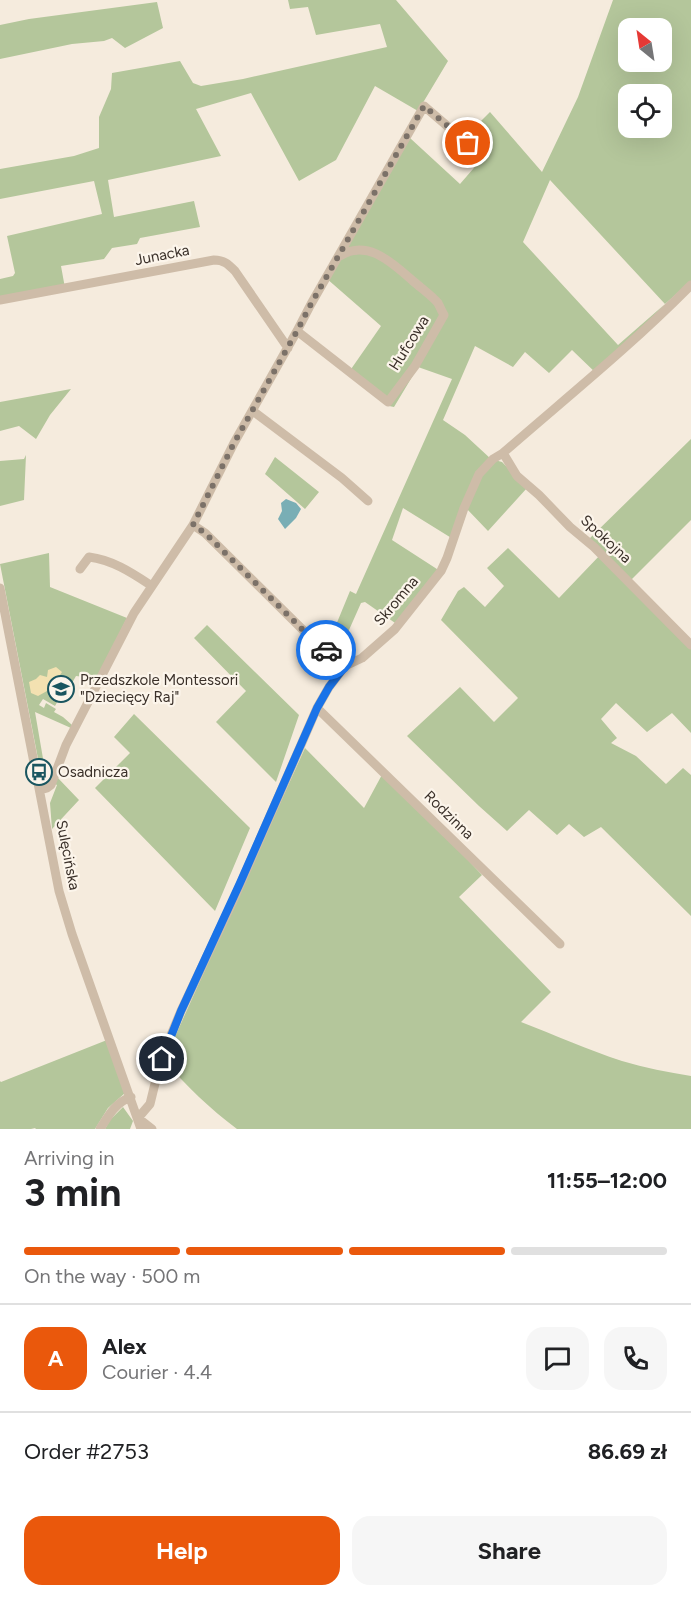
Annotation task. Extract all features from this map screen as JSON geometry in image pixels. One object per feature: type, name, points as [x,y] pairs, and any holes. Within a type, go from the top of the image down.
[{"type":"street","points":[[40,790],[51,785],[66,745],[134,613],[185,539],[234,443],[424,106],[482,156]]},
{"type":"street","name":"Hufcowa","points":[[297,331],[388,402],[415,366],[444,315],[437,303],[387,259],[373,252],[359,250],[349,250],[338,257]]},
{"type":"street","name":"Junacka","points":[[0,300],[220,260],[226,262],[235,271],[288,348]]},
{"type":"street","name":"Skromna","points":[[138,1118],[150,1104],[162,1059],[181,1011],[237,891],[317,708],[329,687],[345,666],[362,658],[395,629],[441,571],[479,474],[493,459],[503,453],[666,311],[691,285]]},
{"type":"street","points":[[253,411],[342,478],[368,501]]},
{"type":"street","name":"Spokojna","points":[[503,453],[517,476],[594,547],[691,645]]},
{"type":"street","points":[[193,525],[205,533],[303,630],[345,666]]},
{"type":"street","points":[[80,569],[89,557],[101,558],[125,569],[152,586]]},
{"type":"street","name":"Sulęcińska","points":[[0,588],[59,891],[141,1129]]},
{"type":"street","name":"Rodzinna","points":[[317,708],[560,944]]},
{"type":"street","points":[[100,1129],[123,1099],[131,1097]]},
{"type":"street","points":[[138,1118],[152,1129]]},
{"type":"green space","points":[[288,0],[396,0],[448,61],[418,111],[375,86],[336,160],[299,181],[251,93],[196,109],[221,156],[108,180],[114,217],[194,201],[200,227],[140,238],[137,244],[112,248],[104,259],[61,266],[65,288],[0,299],[0,279],[13,276],[15,273],[7,236],[102,214],[94,181],[0,199],[0,169],[74,156],[99,148],[99,117],[111,89],[112,73],[180,61],[193,83],[201,86],[387,47],[380,24],[316,35],[308,7],[290,9]]},
{"type":"green space","points":[[613,0],[691,0],[691,281],[665,304],[598,375],[572,350],[549,373],[525,352],[513,367],[475,346],[443,420],[465,435],[491,459],[502,462],[527,488],[488,531],[466,508],[453,539],[403,508],[392,540],[440,571],[398,625],[365,602],[361,603],[341,648],[329,642],[350,591],[356,594],[452,379],[418,367],[394,407],[389,406],[349,372],[381,326],[326,278],[410,138],[460,184],[486,154],[466,136],[490,112],[542,172],[578,97]],"holes":[[[550,180],[665,304],[618,345],[523,242]]]},
{"type":"green space","points":[[157,2],[163,28],[125,48],[112,38],[0,59],[0,25]]},
{"type":"green space","points":[[71,389],[50,415],[36,439],[19,426],[0,431],[0,402]]},
{"type":"green space","points":[[691,439],[691,520],[628,583],[691,646],[691,733],[672,713],[647,732],[616,703],[601,719],[617,738],[611,743],[636,756],[666,784],[683,768],[691,775],[691,916],[601,827],[584,837],[569,824],[557,835],[529,810],[507,831],[407,736],[460,687],[494,722],[518,698],[441,620],[458,591],[464,587],[485,607],[504,586],[487,568],[508,548],[559,598],[602,553],[588,540]]},
{"type":"green space","points":[[26,455],[24,500],[0,506],[0,461],[24,459]]},
{"type":"green space","points":[[275,457],[319,492],[305,509],[265,474]]},
{"type":"green space","points":[[49,553],[50,587],[127,618],[93,686],[85,679],[76,676],[64,697],[61,695],[55,706],[43,699],[39,705],[44,708],[46,703],[56,709],[54,712],[72,725],[71,728],[35,712],[46,776],[52,777],[46,782],[42,779],[0,564]]},
{"type":"green space","points":[[207,625],[299,715],[276,782],[216,722],[246,691],[194,638]]},
{"type":"green space","points":[[134,714],[250,828],[215,911],[95,788],[130,753],[114,737]]},
{"type":"green space","points":[[305,748],[364,808],[384,771],[482,875],[459,897],[551,992],[521,1022],[622,1061],[691,1076],[691,1129],[237,1129],[190,1088],[164,1061]]},
{"type":"green space","points":[[57,777],[79,800],[52,829],[50,803],[57,785],[55,784]]},
{"type":"green space","points":[[107,1040],[125,1093],[108,1108],[95,1129],[0,1129],[0,1081]]},
{"type":"green space","points":[[123,1107],[133,1121],[130,1129],[105,1129],[110,1120]]},
{"type":"sand","points":[[56,667],[62,672],[54,682],[48,685],[47,691],[38,696],[31,693],[29,682],[40,675],[47,677],[48,670]]},
{"type":"water","points":[[286,499],[296,503],[301,509],[285,529],[278,519],[282,511],[281,503]]},
{"type":"way so far","points":[[326,650],[205,533],[193,525],[234,443],[424,106],[468,143]]},
{"type":"place","name":"Przedszkole Montessori \"Dziecięcy Raj\"","points":[[61,689]]},
{"type":"place","name":"Osadnicza","points":[[39,772]]},
{"type":"route","points":[[162,1059],[181,1011],[317,708],[345,666],[326,650]]}]
